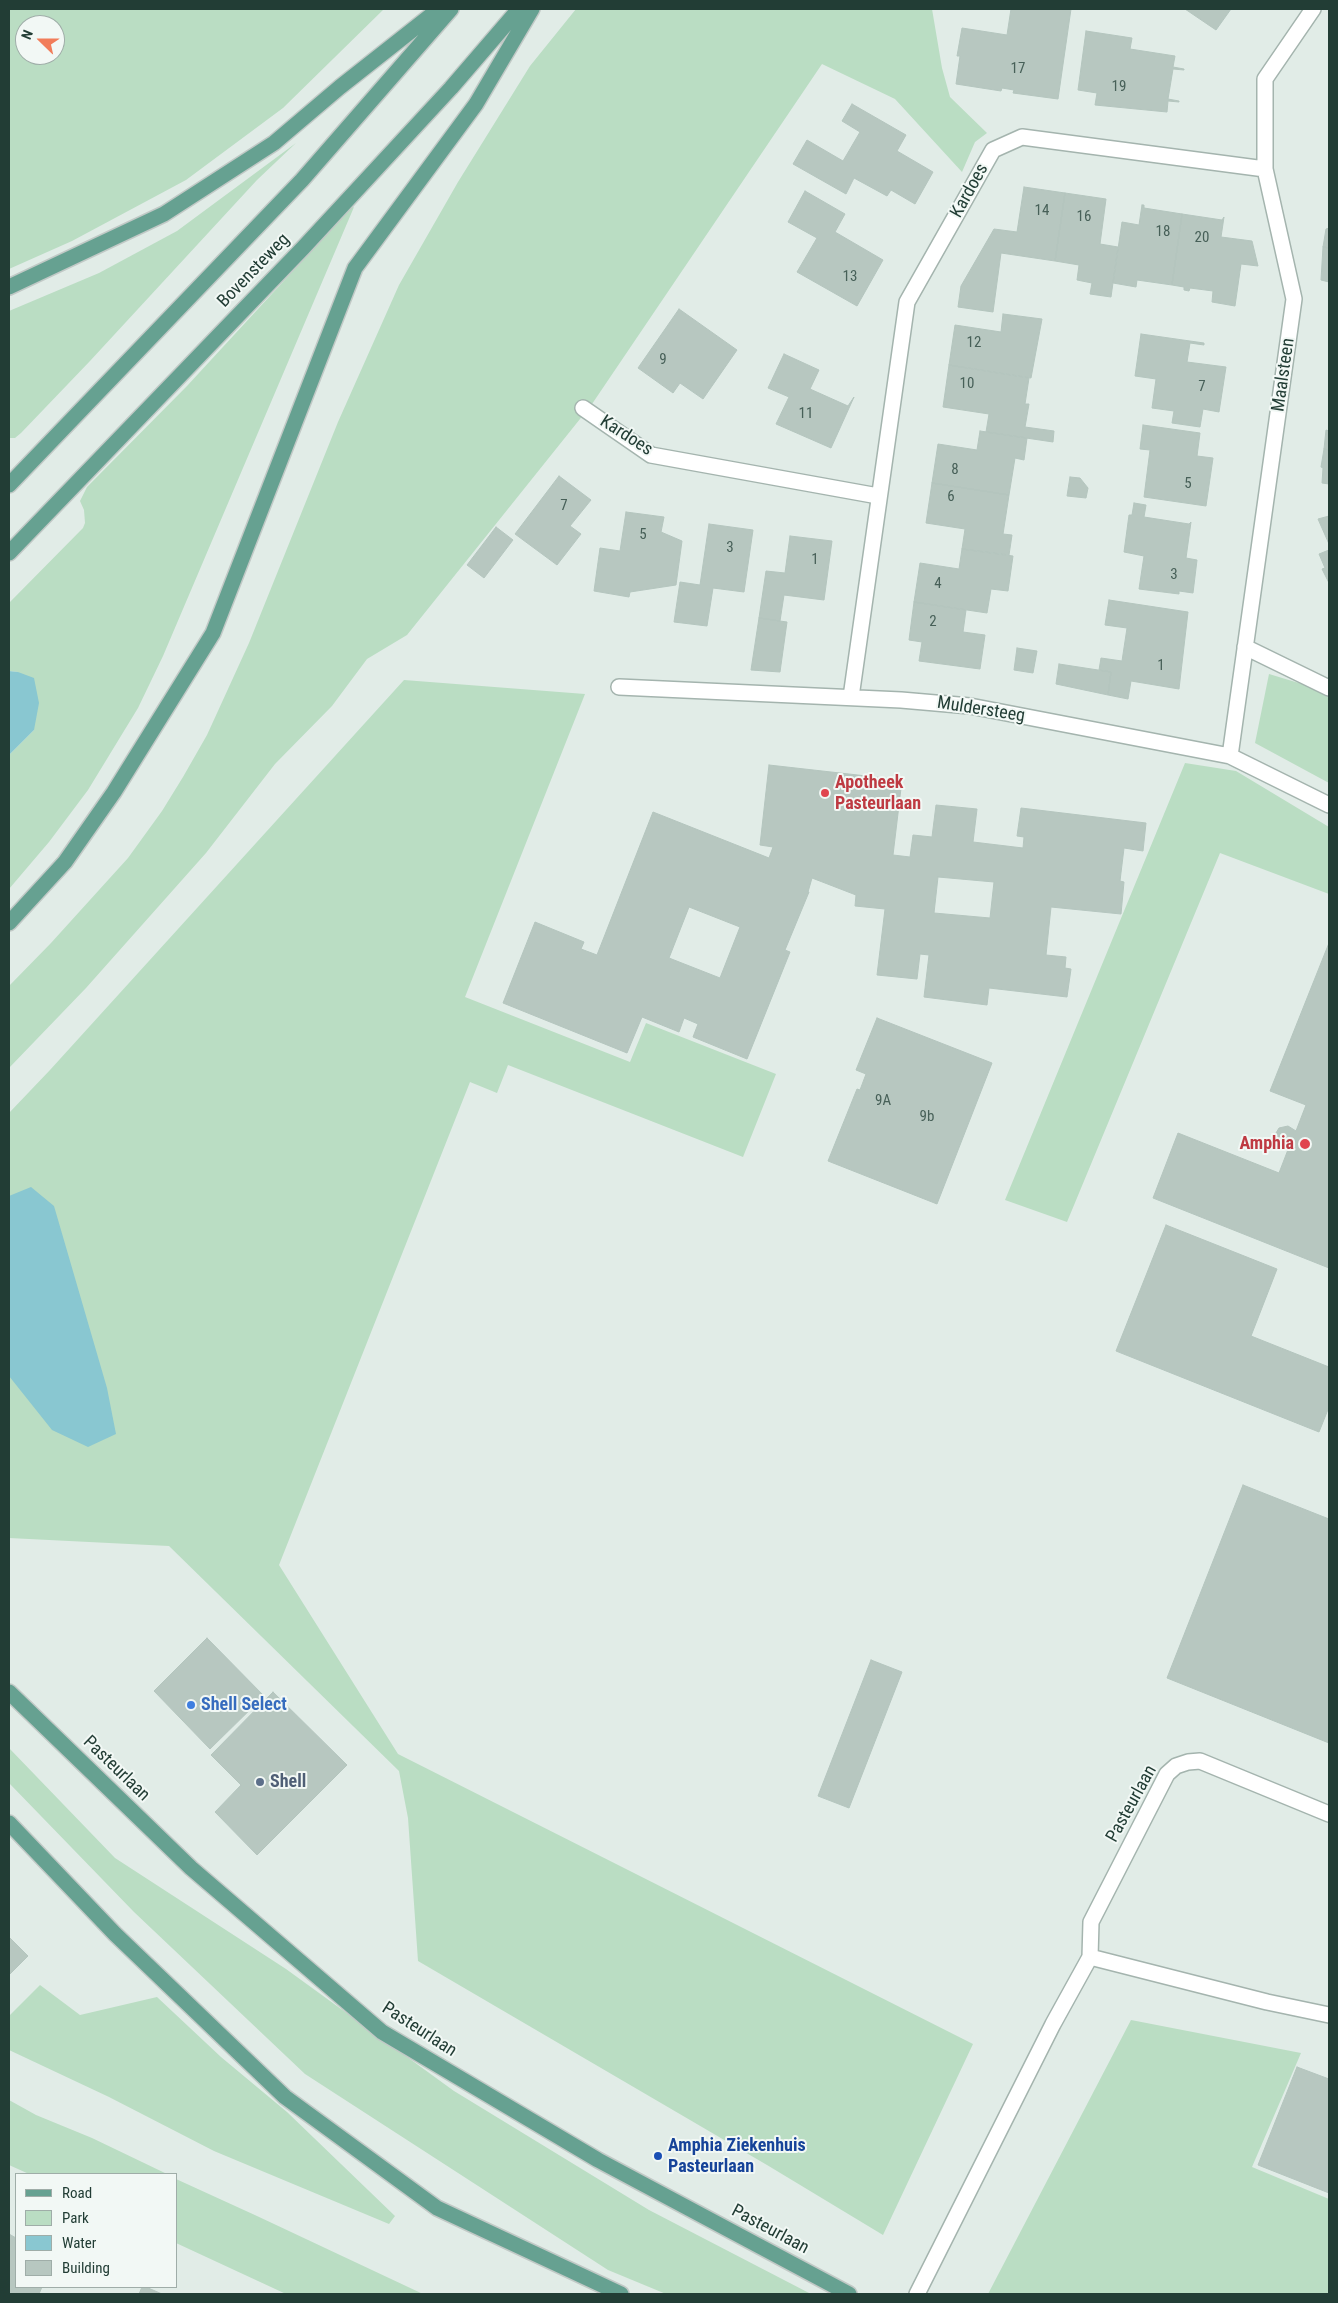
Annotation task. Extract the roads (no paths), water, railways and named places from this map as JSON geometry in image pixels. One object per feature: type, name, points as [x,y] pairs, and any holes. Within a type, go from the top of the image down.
[{"type":"main road","points":[[9,288],[164,214],[266,148],[439,9]]},
{"type":"main road","name":"Bovensteweg","points":[[9,485],[302,180],[451,9]]},
{"type":"main road","name":"Bovensteweg","points":[[9,553],[303,248],[444,95],[520,9]]},
{"type":"main road","points":[[9,922],[65,862],[109,800],[213,633],[355,268],[476,104],[532,9]]},
{"type":"main road","name":"Pasteurlaan","points":[[9,1692],[191,1868],[382,2032],[598,2160],[849,2294]]},
{"type":"main road","points":[[9,1824],[115,1934],[285,2097],[437,2208],[620,2294]]},
{"type":"street","name":"Maalsteen","points":[[1230,756],[1294,299],[1265,169],[1265,79],[1313,9]]},
{"type":"street","name":"Kardoes","points":[[851,697],[907,302],[993,150],[1022,136],[1265,169]]},
{"type":"street","name":"Kardoes","points":[[582,408],[650,456],[878,496]]},
{"type":"street","points":[[1245,647],[1329,688]]},
{"type":"street","name":"Muldersteeg","points":[[619,687],[851,697],[970,706],[1230,756],[1329,805]]},
{"type":"street","name":"Pasteurlaan","points":[[917,2294],[1053,2024],[1090,1957],[1091,1922],[1167,1774],[1176,1766],[1200,1761],[1329,1814]]},
{"type":"street","points":[[1090,1957],[1267,2002],[1329,2015]]},
{"type":"water","points":[[9,671],[34,678],[39,703],[34,730],[9,755]]},
{"type":"water","points":[[31,1187],[54,1206],[107,1388],[116,1434],[88,1447],[52,1430],[9,1376],[9,1196]]},
{"type":"place","name":"Apotheek Pasteurlaan","points":[[825,793]]},
{"type":"place","name":"Amphia","points":[[1305,1144]]},
{"type":"place","name":"Shell Select","points":[[191,1705]]},
{"type":"place","name":"Shell","points":[[260,1782]]},
{"type":"place","name":"Amphia Ziekenhuis Pasteurlaan","points":[[658,2156]]}]
